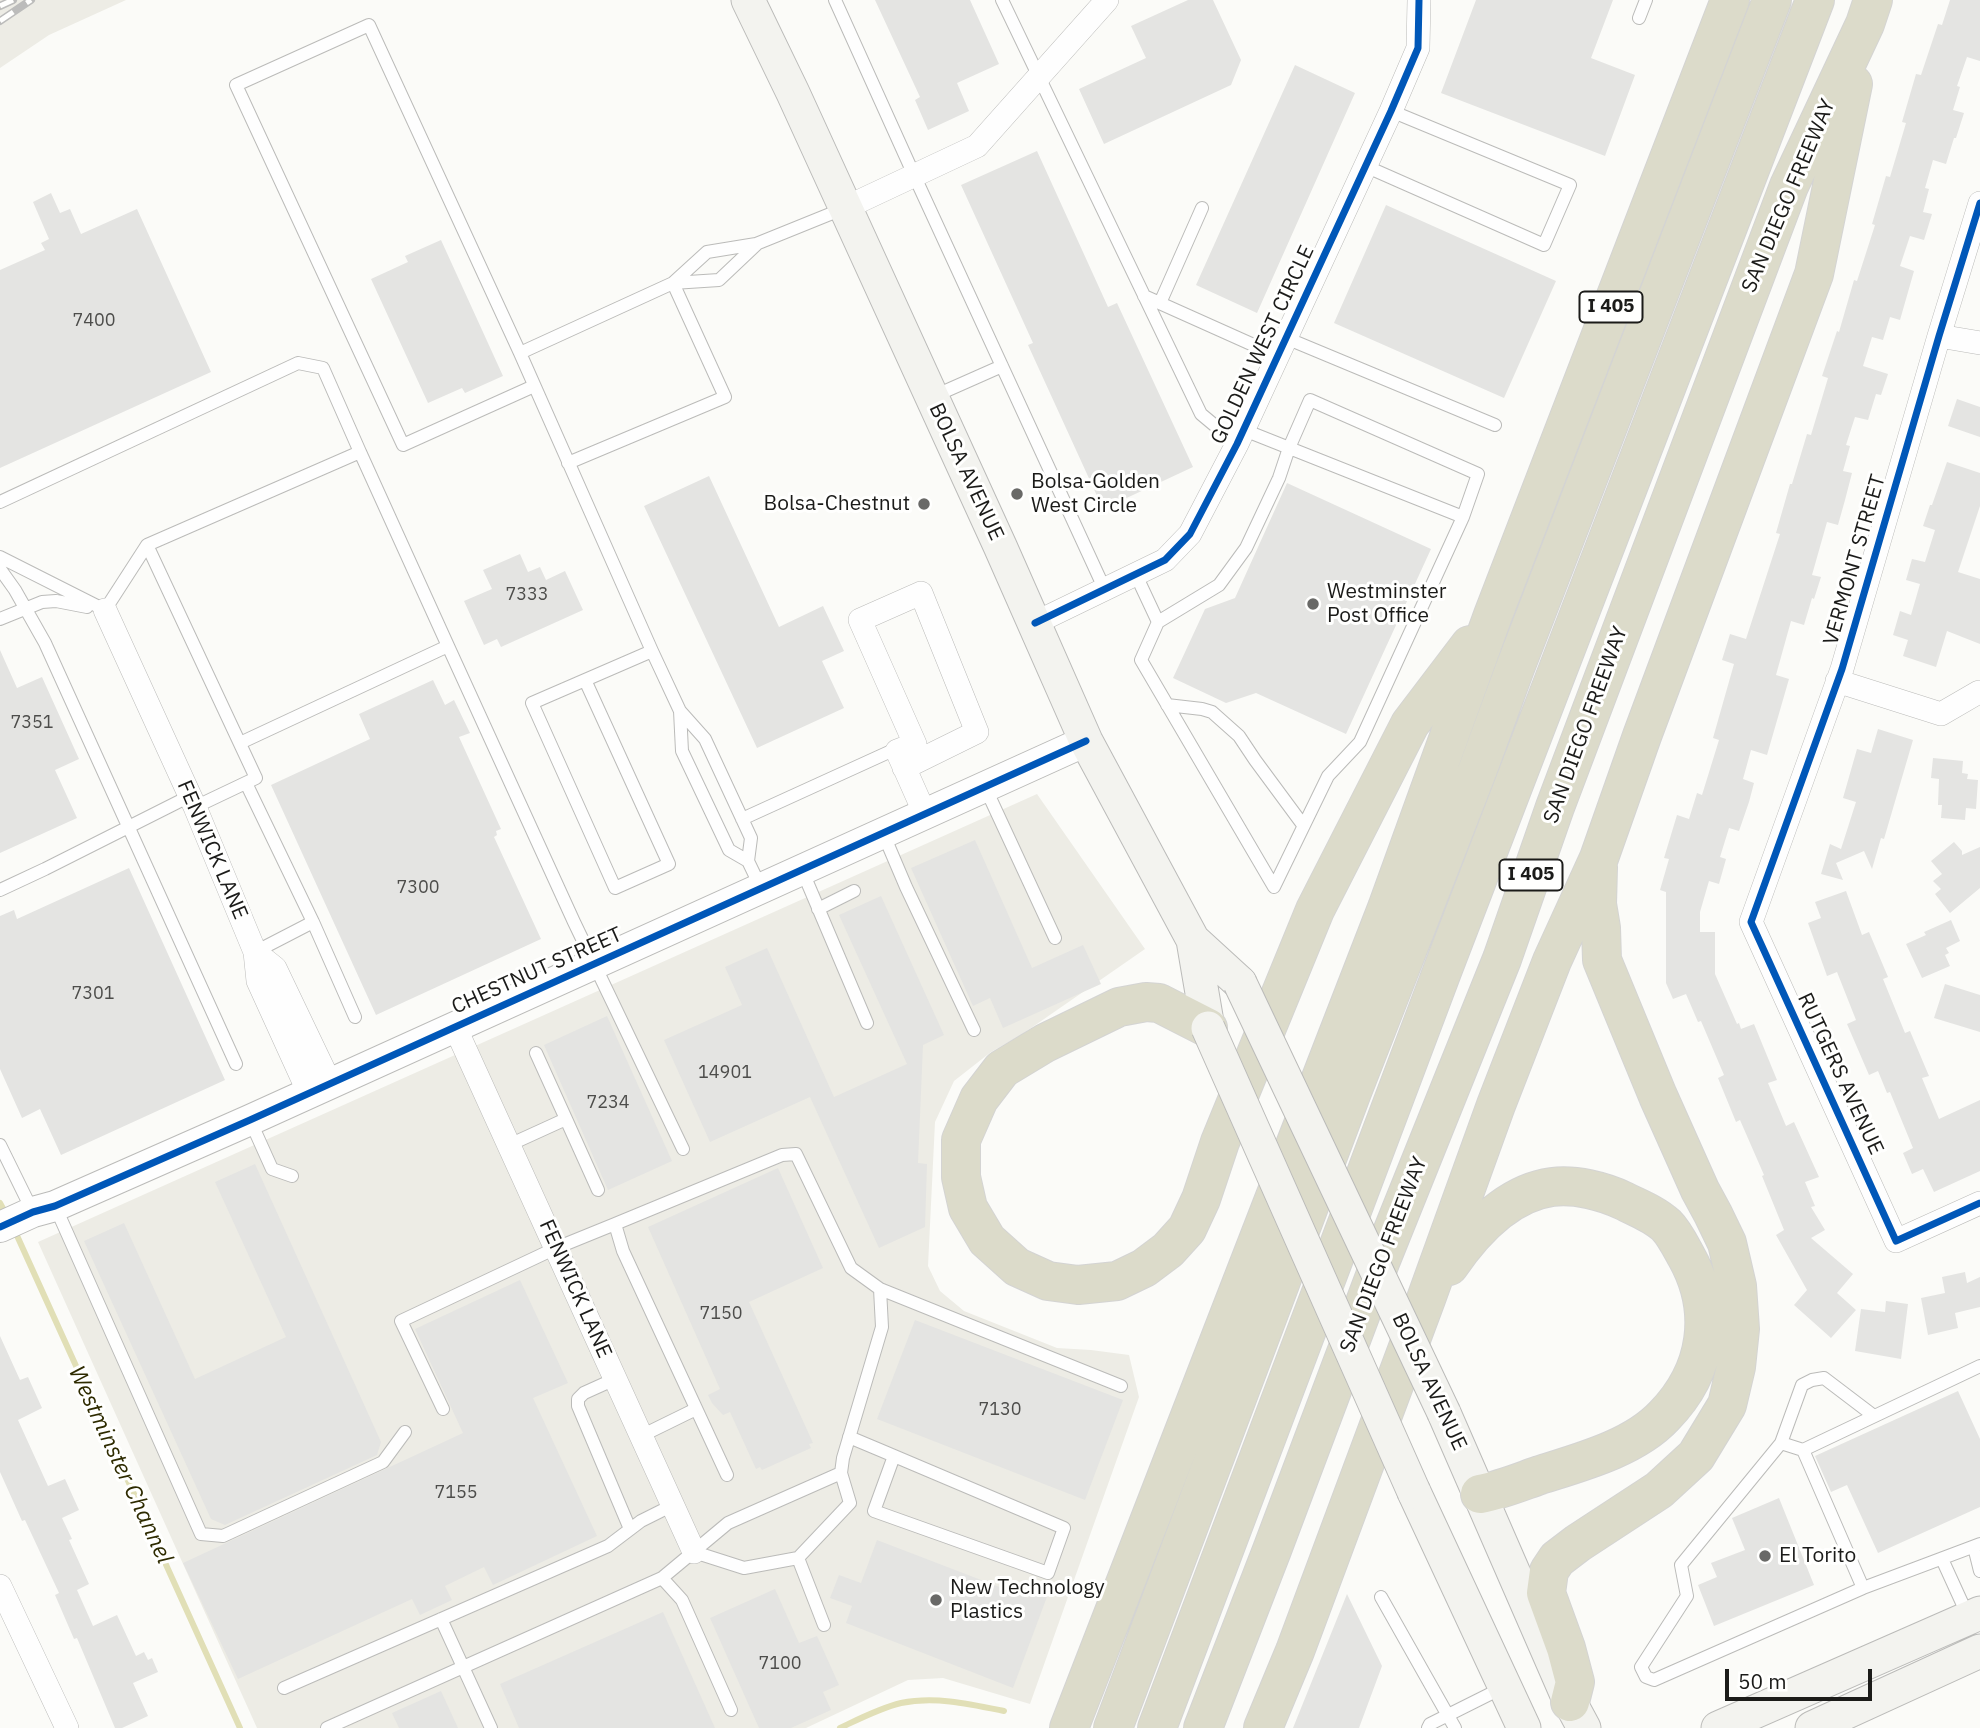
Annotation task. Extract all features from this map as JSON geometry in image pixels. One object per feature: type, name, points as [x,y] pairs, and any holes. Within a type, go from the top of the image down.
[{"type":"highway","name":"I 405","points":[[1069,1728],[1387,908],[1493,615],[1730,0]]},
{"type":"highway","points":[[1113,1728],[1352,1092],[1772,0]]},
{"type":"highway","points":[[1157,1728],[1443,968],[1815,0]]},
{"type":"highway","points":[[1263,1728],[1295,1651],[1496,1105],[1547,973],[1599,858],[1814,274],[1869,12]]},
{"type":"highway","name":"SAN DIEGO FREEWAY","points":[[1203,1728],[1381,1260],[1502,959],[1559,794],[1784,199],[1869,12]]},
{"type":"highway","points":[[1208,1028],[1158,1003],[1146,1002],[1119,1007],[1045,1043],[1002,1069],[979,1099],[961,1140],[961,1177],[968,1208],[987,1240],[1017,1267],[1048,1281],[1078,1284],[1117,1282],[1144,1268],[1168,1250],[1187,1229],[1315,910],[1410,724],[1493,615]]},
{"type":"highway","points":[[1387,908],[1429,857],[1478,769]]},
{"type":"highway","points":[[1577,1715],[1575,1682],[1546,1593],[1549,1571],[1557,1559],[1659,1490],[1696,1456],[1727,1405],[1736,1367],[1740,1329],[1737,1286],[1727,1243],[1658,1096],[1602,960],[1597,904],[1599,858]]},
{"type":"highway","points":[[1426,1299],[1485,1221],[1518,1199],[1553,1187],[1587,1189],[1613,1196],[1655,1216],[1676,1238],[1698,1277],[1704,1309],[1705,1336],[1698,1365],[1678,1401],[1662,1418],[1626,1443],[1586,1460],[1501,1490],[1480,1494]]},
{"type":"highway","points":[[1166,1728],[1176,1678]]},
{"type":"main road","name":"BOLSA AVENUE","points":[[748,0],[932,397],[1086,741],[1193,940],[1208,1028],[1414,1492],[1524,1728]]},
{"type":"main road","name":"BOLSA AVENUE","points":[[1193,940],[1240,983],[1444,1413],[1577,1715]]},
{"type":"main road","points":[[1718,1728],[1976,1633]]},
{"type":"main road","points":[[1812,1728],[1976,1633]]},
{"type":"street","points":[[845,208],[977,146],[1107,0]]},
{"type":"street","name":"GOLDEN WEST CIRCLE","points":[[1035,623],[1166,559],[1190,534],[1240,437],[1391,111],[1418,48],[1419,0]]},
{"type":"street","name":"VERMONT STREET","points":[[1751,922],[1837,681],[1980,203]]},
{"type":"street","points":[[1939,336],[1980,343]]},
{"type":"street","points":[[921,593],[977,732],[901,759],[915,744],[860,620],[921,593]]},
{"type":"street","name":"FENWICK LANE","points":[[105,610],[192,802],[255,952],[275,968],[319,1088]]},
{"type":"street","points":[[1837,681],[1941,714],[1979,692]]},
{"type":"street","name":"CHESTNUT STREET","points":[[28,1215],[250,1119],[1086,741]]},
{"type":"street","points":[[901,759],[925,814]]},
{"type":"street","name":"RUTGERS AVENUE","points":[[1751,922],[1896,1241],[1980,1203]]},
{"type":"street","name":"FENWICK LANE","points":[[455,1027],[694,1552]]},
{"type":"street","points":[[0,1586],[65,1727]]},
{"type":"lane","points":[[835,0],[1105,590]]},
{"type":"lane","points":[[1002,0],[1201,414],[1240,437],[1289,448],[1462,517]]},
{"type":"lane","points":[[1639,18],[1646,0]]},
{"type":"lane","points":[[534,386],[403,445],[236,85],[369,25],[520,352],[680,711],[705,739],[742,818],[751,838],[748,861],[761,889]]},
{"type":"lane","points":[[1365,166],[1544,245],[1570,185],[1391,111]]},
{"type":"lane","points":[[520,352],[673,283],[707,252],[756,244],[845,208]]},
{"type":"lane","points":[[1160,303],[1202,208]]},
{"type":"lane","points":[[673,283],[719,280],[756,244]]},
{"type":"lane","points":[[568,463],[725,397],[673,283]]},
{"type":"lane","points":[[1144,296],[1495,425]]},
{"type":"lane","points":[[0,502],[298,363],[323,368],[448,646],[684,1149]]},
{"type":"lane","points":[[932,397],[1002,366]]},
{"type":"lane","points":[[1310,400],[1478,474],[1462,517],[1360,742],[1328,776],[1274,887],[1141,660],[1158,622],[1219,584],[1246,548],[1279,478],[1310,400]]},
{"type":"lane","points":[[105,610],[147,545],[360,452]]},
{"type":"lane","points":[[0,890],[129,828],[256,778],[147,545]]},
{"type":"lane","points":[[0,558],[105,610]]},
{"type":"lane","points":[[0,569],[45,643],[236,1064]]},
{"type":"lane","points":[[1136,575],[1158,622]]},
{"type":"lane","points":[[0,619],[42,602],[57,601],[105,610]]},
{"type":"lane","points":[[240,743],[448,646]]},
{"type":"lane","points":[[585,680],[669,864],[615,888],[532,704],[585,680],[652,651]]},
{"type":"lane","points":[[1167,705],[1212,712],[1240,736],[1303,825]]},
{"type":"lane","points":[[680,711],[682,751],[729,850],[748,861]]},
{"type":"lane","points":[[742,818],[889,752],[901,759]]},
{"type":"lane","points":[[246,783],[355,1017]]},
{"type":"lane","points":[[985,787],[1055,938]]},
{"type":"lane","points":[[883,833],[974,1030]]},
{"type":"lane","points":[[802,870],[867,1023]]},
{"type":"lane","points":[[818,909],[854,891]]},
{"type":"lane","points":[[255,952],[313,922]]},
{"type":"lane","points":[[536,1053],[598,1190]]},
{"type":"lane","points":[[250,1119],[272,1169],[292,1176]]},
{"type":"lane","points":[[509,1145],[566,1119]]},
{"type":"lane","points":[[0,1145],[28,1215],[201,1534],[223,1536],[383,1462],[405,1432]]},
{"type":"lane","points":[[443,1409],[401,1321],[556,1248],[782,1154],[796,1154],[851,1268],[880,1289],[1121,1386]]},
{"type":"lane","points":[[615,1224],[623,1251],[727,1475]]},
{"type":"lane","points":[[850,1503],[841,1473],[882,1327],[880,1289]]},
{"type":"lane","points":[[1781,1443],[1803,1450],[1980,1366]]},
{"type":"lane","points":[[1874,1416],[1824,1378],[1802,1385],[1781,1443],[1681,1565],[1687,1596],[1641,1667],[1646,1677],[1654,1680],[1863,1588],[1977,1545],[1980,1571]]},
{"type":"lane","points":[[615,1379],[584,1393],[578,1399],[578,1406],[631,1529]]},
{"type":"lane","points":[[641,1436],[696,1409]]},
{"type":"lane","points":[[849,1437],[1064,1528],[1048,1573],[850,1503]]},
{"type":"lane","points":[[1803,1450],[1863,1588]]},
{"type":"lane","points":[[874,1511],[894,1456]]},
{"type":"lane","points":[[327,1728],[662,1578],[728,1523],[841,1473]]},
{"type":"lane","points":[[694,1552],[744,1568],[798,1558],[850,1503]]},
{"type":"lane","points":[[284,1688],[608,1546],[641,1521],[673,1505]]},
{"type":"lane","points":[[798,1558],[824,1625]]},
{"type":"lane","points":[[1942,1559],[1976,1633]]},
{"type":"lane","points":[[662,1578],[682,1600],[731,1710]]},
{"type":"lane","points":[[1381,1597],[1455,1728]]},
{"type":"lane","points":[[441,1619],[491,1728]]},
{"type":"lane","points":[[1428,1728],[1430,1724],[1504,1687]]},
{"type":"lane","points":[[355,1716],[361,1728]]},
{"type":"shaded area","points":[[0,0],[126,0],[49,35],[0,68]]},
{"type":"shaded area","points":[[1037,794],[1145,949],[1021,1035],[991,1052],[954,1081],[935,1122],[928,1266],[940,1291],[964,1311],[1057,1348],[1129,1355],[1139,1397],[1030,1704],[943,1678],[908,1680],[806,1728],[257,1728],[38,1242]]},
{"type":"building","points":[[875,0],[970,0],[999,64],[957,83],[969,111],[928,130],[915,100],[920,97]]},
{"type":"building","points":[[1188,0],[1213,0],[1241,60],[1231,85],[1104,144],[1079,89],[1146,58],[1131,26]]},
{"type":"building","points":[[1476,0],[1613,0],[1591,58],[1635,75],[1605,156],[1441,93]]},
{"type":"building","points":[[1950,0],[1980,0],[1980,61],[1967,57],[1957,86],[1960,87],[1953,110],[1964,113],[1956,138],[1946,164],[1933,160],[1925,188],[1929,189],[1923,212],[1932,214],[1924,240],[1910,236],[1900,266],[1914,271],[1900,320],[1890,317],[1883,340],[1872,337],[1863,366],[1888,374],[1881,395],[1876,394],[1868,420],[1855,417],[1846,445],[1850,446],[1843,471],[1852,473],[1838,525],[1827,522],[1812,575],[1821,577],[1814,599],[1812,598],[1804,625],[1791,621],[1776,675],[1789,679],[1767,755],[1751,750],[1743,779],[1754,783],[1749,802],[1739,831],[1729,828],[1720,857],[1726,859],[1719,884],[1709,881],[1700,912],[1700,932],[1715,932],[1715,974],[1737,1024],[1739,1023],[1741,1029],[1754,1024],[1777,1080],[1768,1083],[1786,1126],[1794,1122],[1819,1177],[1805,1182],[1815,1206],[1811,1207],[1825,1230],[1811,1238],[1853,1274],[1837,1293],[1856,1310],[1831,1338],[1794,1305],[1807,1290],[1776,1235],[1784,1230],[1762,1176],[1764,1175],[1740,1120],[1736,1122],[1718,1078],[1724,1075],[1701,1021],[1698,1022],[1686,994],[1673,999],[1666,983],[1666,892],[1660,890],[1669,859],[1664,858],[1677,815],[1689,819],[1697,793],[1702,795],[1719,740],[1713,738],[1734,664],[1722,660],[1730,634],[1746,639],[1780,534],[1776,533],[1790,484],[1807,434],[1811,435],[1828,378],[1822,376],[1875,225],[1872,224],[1886,176],[1890,177],[1906,123],[1902,122],[1916,74],[1921,75],[1938,24],[1942,25]]},
{"type":"building","points":[[1295,65],[1355,93],[1257,313],[1196,285]]},
{"type":"building","points":[[1037,151],[1108,307],[1117,303],[1193,467],[1103,509],[1028,345],[1033,343],[961,185]]},
{"type":"building","points":[[51,193],[60,213],[70,209],[81,234],[137,209],[211,372],[0,468],[0,270],[45,250],[41,243],[49,239],[33,202]]},
{"type":"building","points":[[1386,205],[1556,281],[1504,398],[1334,323]]},
{"type":"building","points":[[441,240],[503,376],[465,393],[462,388],[428,403],[371,279],[408,262],[405,256]]},
{"type":"building","points":[[1957,399],[1980,407],[1980,437],[1948,426]]},
{"type":"building","points":[[1947,462],[1980,473],[1980,506],[1958,572],[1980,579],[1980,644],[1947,631],[1936,667],[1903,656],[1908,640],[1893,635],[1900,611],[1911,615],[1920,584],[1906,580],[1912,559],[1925,562],[1935,530],[1923,526]]},
{"type":"building","points":[[709,476],[779,627],[823,606],[844,651],[822,661],[844,708],[757,748],[644,506]]},
{"type":"building","name":"Westminster Post Office","points":[[1287,483],[1431,549],[1346,734],[1256,693],[1226,703],[1173,678],[1205,609],[1235,598]]},
{"type":"building","points":[[520,554],[528,572],[540,567],[546,580],[565,571],[583,610],[501,647],[497,639],[484,645],[464,601],[492,589],[483,570]]},
{"type":"building","points":[[0,650],[17,688],[42,677],[79,759],[55,770],[77,818],[0,853]]},
{"type":"building","points":[[433,680],[445,705],[454,700],[470,733],[459,737],[501,829],[496,831],[497,835],[494,837],[541,939],[376,1015],[271,785],[370,739],[359,714]]},
{"type":"building","points":[[1878,729],[1913,740],[1884,839],[1881,838],[1872,869],[1864,851],[1836,863],[1843,880],[1821,874],[1830,844],[1841,849],[1856,802],[1843,798],[1857,749],[1871,753]]},
{"type":"building","points":[[1933,758],[1963,761],[1962,773],[1968,774],[1967,779],[1978,780],[1976,809],[1966,808],[1965,820],[1941,818],[1942,805],[1938,805],[1939,779],[1931,778]]},
{"type":"building","points":[[975,840],[1032,968],[1083,945],[1101,984],[1003,1028],[990,998],[973,1006],[911,868]]},
{"type":"building","points":[[1954,842],[1962,855],[1980,847],[1980,888],[1950,913],[1935,894],[1941,889],[1933,881],[1942,874],[1931,861]]},
{"type":"building","points":[[129,868],[225,1080],[61,1155],[40,1109],[22,1118],[0,1069],[0,916],[14,910],[17,919]]},
{"type":"building","points":[[1846,891],[1862,935],[1869,932],[1888,977],[1883,979],[1905,1033],[1910,1031],[1929,1076],[1922,1078],[1939,1119],[1980,1100],[1980,1171],[1934,1192],[1923,1169],[1912,1174],[1903,1153],[1913,1148],[1890,1092],[1887,1093],[1878,1071],[1869,1075],[1847,1024],[1856,1020],[1837,972],[1827,976],[1808,923],[1821,918],[1815,902]]},
{"type":"building","points":[[881,896],[944,1035],[923,1045],[918,1163],[927,1164],[925,1227],[879,1248],[810,1097],[710,1142],[664,1040],[742,1005],[725,967],[767,948],[834,1097],[907,1064],[839,915]]},
{"type":"building","points":[[1951,920],[1960,941],[1946,948],[1949,953],[1945,955],[1950,966],[1922,978],[1906,944],[1926,935],[1924,932]]},
{"type":"building","points":[[1945,984],[1980,995],[1980,1032],[1934,1018]]},
{"type":"building","points":[[607,1016],[672,1161],[608,1190],[544,1045]]},
{"type":"building","points":[[255,1164],[381,1442],[377,1455],[225,1525],[211,1519],[84,1241],[124,1223],[195,1379],[286,1337],[215,1182]]},
{"type":"building","points":[[778,1168],[823,1268],[749,1302],[813,1443],[809,1444],[811,1448],[762,1470],[760,1467],[756,1469],[730,1412],[723,1415],[708,1395],[720,1389],[648,1227]]},
{"type":"building","points":[[1965,1272],[1967,1283],[1980,1277],[1980,1307],[1955,1313],[1958,1328],[1928,1335],[1921,1298],[1945,1293],[1942,1277]]},
{"type":"building","points":[[520,1280],[568,1383],[533,1398],[597,1536],[493,1585],[484,1567],[445,1586],[452,1600],[420,1615],[412,1599],[238,1679],[183,1563],[463,1433],[415,1329]]},
{"type":"building","points":[[1886,1301],[1908,1304],[1901,1359],[1855,1351],[1861,1309],[1885,1312]]},
{"type":"building","points":[[915,1320],[1123,1400],[1085,1500],[877,1419]]},
{"type":"building","points":[[0,1336],[20,1380],[28,1377],[42,1408],[18,1420],[48,1486],[65,1479],[79,1510],[62,1518],[89,1584],[77,1590],[93,1626],[117,1615],[136,1656],[144,1652],[148,1660],[152,1658],[158,1672],[133,1683],[148,1716],[122,1728],[115,1728],[77,1638],[74,1639],[55,1595],[59,1593],[0,1472]]},
{"type":"building","points":[[1958,1391],[1980,1439],[1980,1507],[1878,1553],[1847,1485],[1831,1492],[1815,1456]]},
{"type":"building","name":"El Torito","points":[[1779,1498],[1814,1585],[1714,1626],[1698,1585],[1717,1577],[1711,1563],[1745,1550],[1732,1518]]},
{"type":"building","points":[[877,1540],[1028,1598],[1032,1587],[1048,1594],[1013,1688],[846,1623],[852,1606],[830,1598],[839,1575],[861,1583]]},
{"type":"building","points":[[775,1589],[799,1643],[817,1636],[839,1685],[823,1692],[831,1710],[791,1728],[759,1728],[710,1618]]},
{"type":"building","points":[[1347,1594],[1382,1666],[1359,1728],[1293,1728]]},
{"type":"building","points":[[663,1612],[715,1728],[519,1728],[500,1684]]},
{"type":"building","points":[[441,1691],[458,1728],[399,1728],[392,1713]]},
{"type":"waterway","name":"Westminster Channel","points":[[0,1203],[7,1216]]},
{"type":"waterway","name":"Westminster Channel","points":[[14,1229],[240,1728]]},
{"type":"waterway","name":"Westminster Channel","points":[[840,1728],[885,1708],[914,1701],[953,1702],[1004,1711]]},
{"type":"railway","points":[[0,6],[13,0]]},
{"type":"railway","points":[[0,21],[31,0]]},
{"type":"cycle path","points":[[1035,623],[1165,560],[1190,534],[1237,444],[1391,111],[1418,48],[1419,0]]},
{"type":"cycle path","points":[[1980,203],[1842,669],[1751,922],[1896,1241],[1980,1203]]},
{"type":"cycle path","points":[[0,1227],[33,1212],[55,1206],[250,1120],[1086,741]]},
{"type":"place","name":"Bolsa-Golden West Circle","points":[[1017,494]]},
{"type":"place","name":"Bolsa-Chestnut","points":[[924,504]]},
{"type":"place","name":"Westminster Post Office","points":[[1313,604]]},
{"type":"place","name":"El Torito","points":[[1765,1556]]},
{"type":"place","name":"New Technology Plastics","points":[[936,1600]]}]
